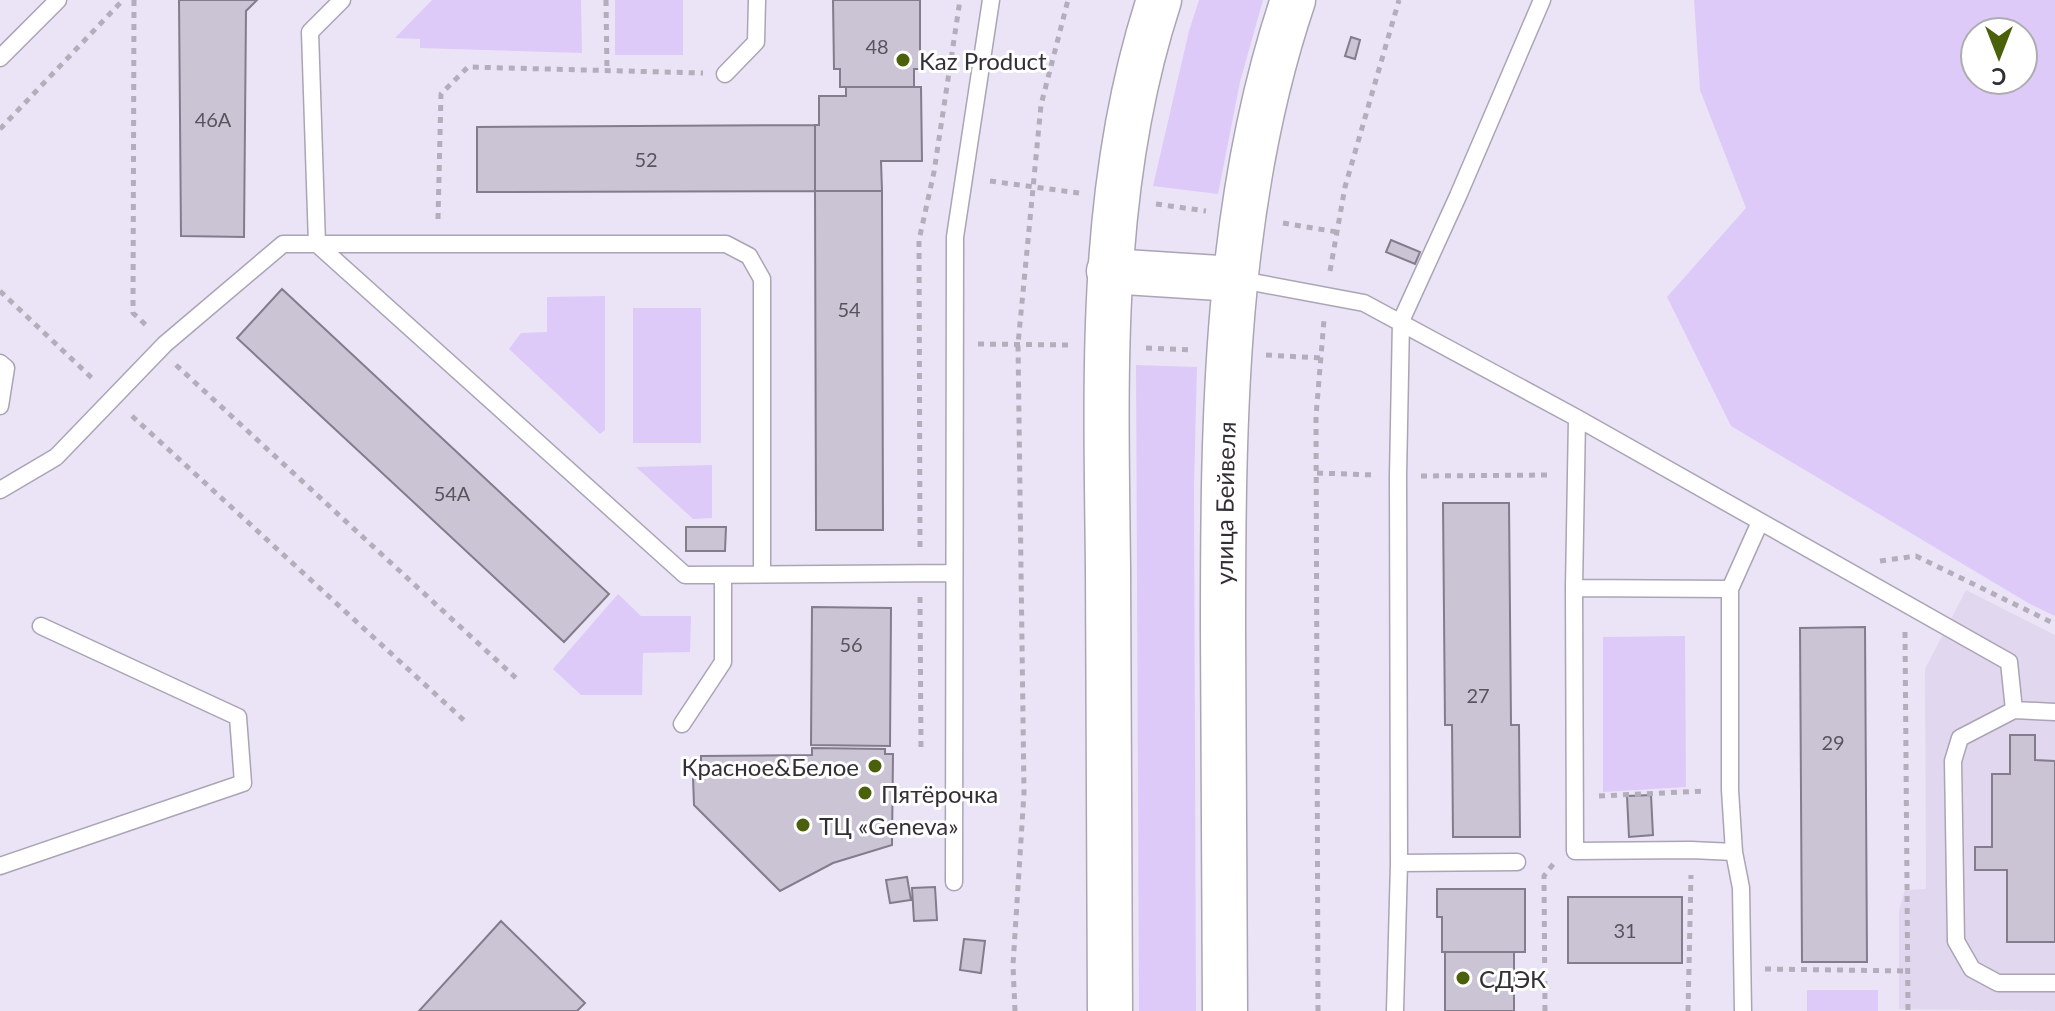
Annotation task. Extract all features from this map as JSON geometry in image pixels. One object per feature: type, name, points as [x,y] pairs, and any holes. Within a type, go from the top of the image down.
[{"type":"main road","points":[[1110,1011],[1105,345],[1109,271],[1123,146],[1159,0]]},
{"type":"main road","name":"улица Бейвеля","points":[[1225,1011],[1223,512],[1235,279],[1259,128],[1293,0]]},
{"type":"main road","points":[[1109,271],[1235,279]]},
{"type":"lane","points":[[0,58],[58,0]]},
{"type":"lane","points":[[342,0],[310,32],[317,244],[685,575],[953,573]]},
{"type":"lane","points":[[725,74],[756,42],[757,0]]},
{"type":"lane","points":[[954,882],[955,237],[991,0]]},
{"type":"lane","points":[[1395,1011],[1399,863],[1398,476],[1401,321],[1542,0]]},
{"type":"lane","points":[[0,490],[56,457],[162,347],[283,244],[726,244],[749,256],[762,279],[762,574]]},
{"type":"lane","points":[[1235,279],[1364,303],[1577,418],[2009,662],[2014,710]]},
{"type":"lane","points":[[0,363],[6,368],[0,406]]},
{"type":"lane","points":[[1577,418],[1575,851],[1734,852]]},
{"type":"lane","points":[[1743,1011],[1741,888],[1734,852],[1730,790],[1730,589],[1760,522]]},
{"type":"lane","points":[[682,724],[723,662],[723,575]]},
{"type":"lane","points":[[1574,588],[1730,589]]},
{"type":"lane","points":[[0,866],[243,783],[238,717],[41,626]]},
{"type":"lane","points":[[2055,712],[2014,710],[1960,738],[1953,761],[1956,941],[1972,969],[1998,983],[2055,983]]},
{"type":"lane","points":[[1399,863],[1517,862]]},
{"type":"path","points":[[0,129],[123,0]]},
{"type":"path","points":[[134,0],[133,313],[162,347],[517,679]]},
{"type":"path","points":[[606,0],[607,71]]},
{"type":"path","points":[[1015,1011],[1013,965],[1024,793],[1018,344],[1041,105],[1068,0]]},
{"type":"path","points":[[1318,1011],[1316,416],[1326,295],[1345,187],[1399,0]]},
{"type":"path","points":[[437,244],[441,94],[468,67],[725,74]]},
{"type":"path","points":[[0,291],[468,724]]},
{"type":"path","points":[[1317,473],[1576,475]]},
{"type":"path","points":[[1838,567],[1916,556],[2055,624]]},
{"type":"path","points":[[1905,603],[1908,1011]]},
{"type":"path","points":[[1574,797],[1730,790]]},
{"type":"path","points":[[1688,1011],[1691,850]]},
{"type":"path","points":[[1742,969],[1908,971]]},
{"type":"shaded area","points":[[432,0],[581,0],[582,53],[420,48],[420,39],[395,38]]},
{"type":"shaded area","points":[[615,0],[683,0],[683,55],[615,55]]},
{"type":"shaded area","points":[[1199,0],[1263,0],[1240,82],[1218,194],[1153,186]]},
{"type":"shaded area","points":[[1694,0],[2055,0],[2055,616],[1731,426],[1667,297],[1746,208],[1700,90]]},
{"type":"shaded area","points":[[605,296],[605,430],[600,434],[509,349],[521,333],[547,332],[547,297]]},
{"type":"shaded area","points":[[633,308],[701,308],[701,443],[633,443]]},
{"type":"shaded area","points":[[1136,365],[1197,367],[1194,486],[1196,1011],[1139,1011]]},
{"type":"shaded area","points":[[712,465],[712,518],[693,519],[636,467]]},
{"type":"shaded area","points":[[1966,590],[2055,635],[2055,1011],[1899,1009],[1899,910],[1905,890],[1926,889],[1925,669]]},
{"type":"shaded area","points":[[618,594],[641,616],[691,616],[690,652],[643,653],[642,695],[581,695],[553,669]]},
{"type":"shaded area","points":[[1685,636],[1686,787],[1603,792],[1603,637]]},
{"type":"shaded area","points":[[1807,990],[1878,990],[1878,1011],[1807,1011]]},
{"type":"building","points":[[179,0],[257,0],[246,11],[244,237],[181,236]]},
{"type":"building","points":[[833,0],[920,0],[920,69],[914,69],[914,87],[840,87],[840,69],[834,69]]},
{"type":"building","points":[[1351,37],[1360,40],[1355,59],[1345,56]]},
{"type":"building","points":[[846,87],[921,87],[922,161],[881,161],[882,191],[815,191],[815,125],[819,125],[819,96],[846,96]]},
{"type":"building","points":[[815,125],[815,191],[477,192],[477,127]]},
{"type":"building","points":[[815,191],[882,191],[883,530],[816,530]]},
{"type":"building","points":[[1391,240],[1420,252],[1415,264],[1386,252]]},
{"type":"building","points":[[282,289],[609,594],[564,642],[237,338]]},
{"type":"building","points":[[1443,503],[1509,503],[1511,725],[1519,725],[1520,837],[1453,837],[1452,725],[1445,725]]},
{"type":"building","points":[[686,527],[726,527],[725,551],[686,551]]},
{"type":"building","points":[[812,607],[891,608],[890,746],[811,745]]},
{"type":"building","points":[[1865,627],[1867,962],[1802,962],[1800,628]]},
{"type":"building","points":[[2010,735],[2035,735],[2035,760],[2055,761],[2055,942],[2007,942],[2007,870],[1975,870],[1975,847],[1992,847],[1992,774],[2010,774]]},
{"type":"building","name":"ТЦ «Geneva»","points":[[812,748],[885,749],[885,754],[893,754],[892,845],[833,863],[780,891],[694,805],[693,777],[701,777],[701,756],[812,755]]},
{"type":"building","points":[[1651,795],[1653,835],[1629,837],[1627,796]]},
{"type":"building","points":[[907,877],[911,900],[890,903],[886,880]]},
{"type":"building","points":[[935,887],[937,920],[914,921],[912,888]]},
{"type":"building","points":[[1437,889],[1525,889],[1525,952],[1442,952],[1442,917],[1437,917]]},
{"type":"building","points":[[1568,897],[1682,897],[1682,963],[1568,963]]},
{"type":"building","points":[[501,921],[585,1003],[577,1011],[419,1011]]},
{"type":"building","points":[[964,939],[985,941],[981,973],[960,970]]},
{"type":"building","points":[[1445,952],[1514,952],[1514,1011],[1445,1011]]},
{"type":"place","name":"Kaz Product","points":[[903,60]]},
{"type":"place","name":"Красное&Белое","points":[[875,766]]},
{"type":"place","name":"Пятёрочка","points":[[865,793]]},
{"type":"place","name":"ТЦ «Geneva»","points":[[803,825]]},
{"type":"place","name":"СДЭК","points":[[1463,978]]}]
